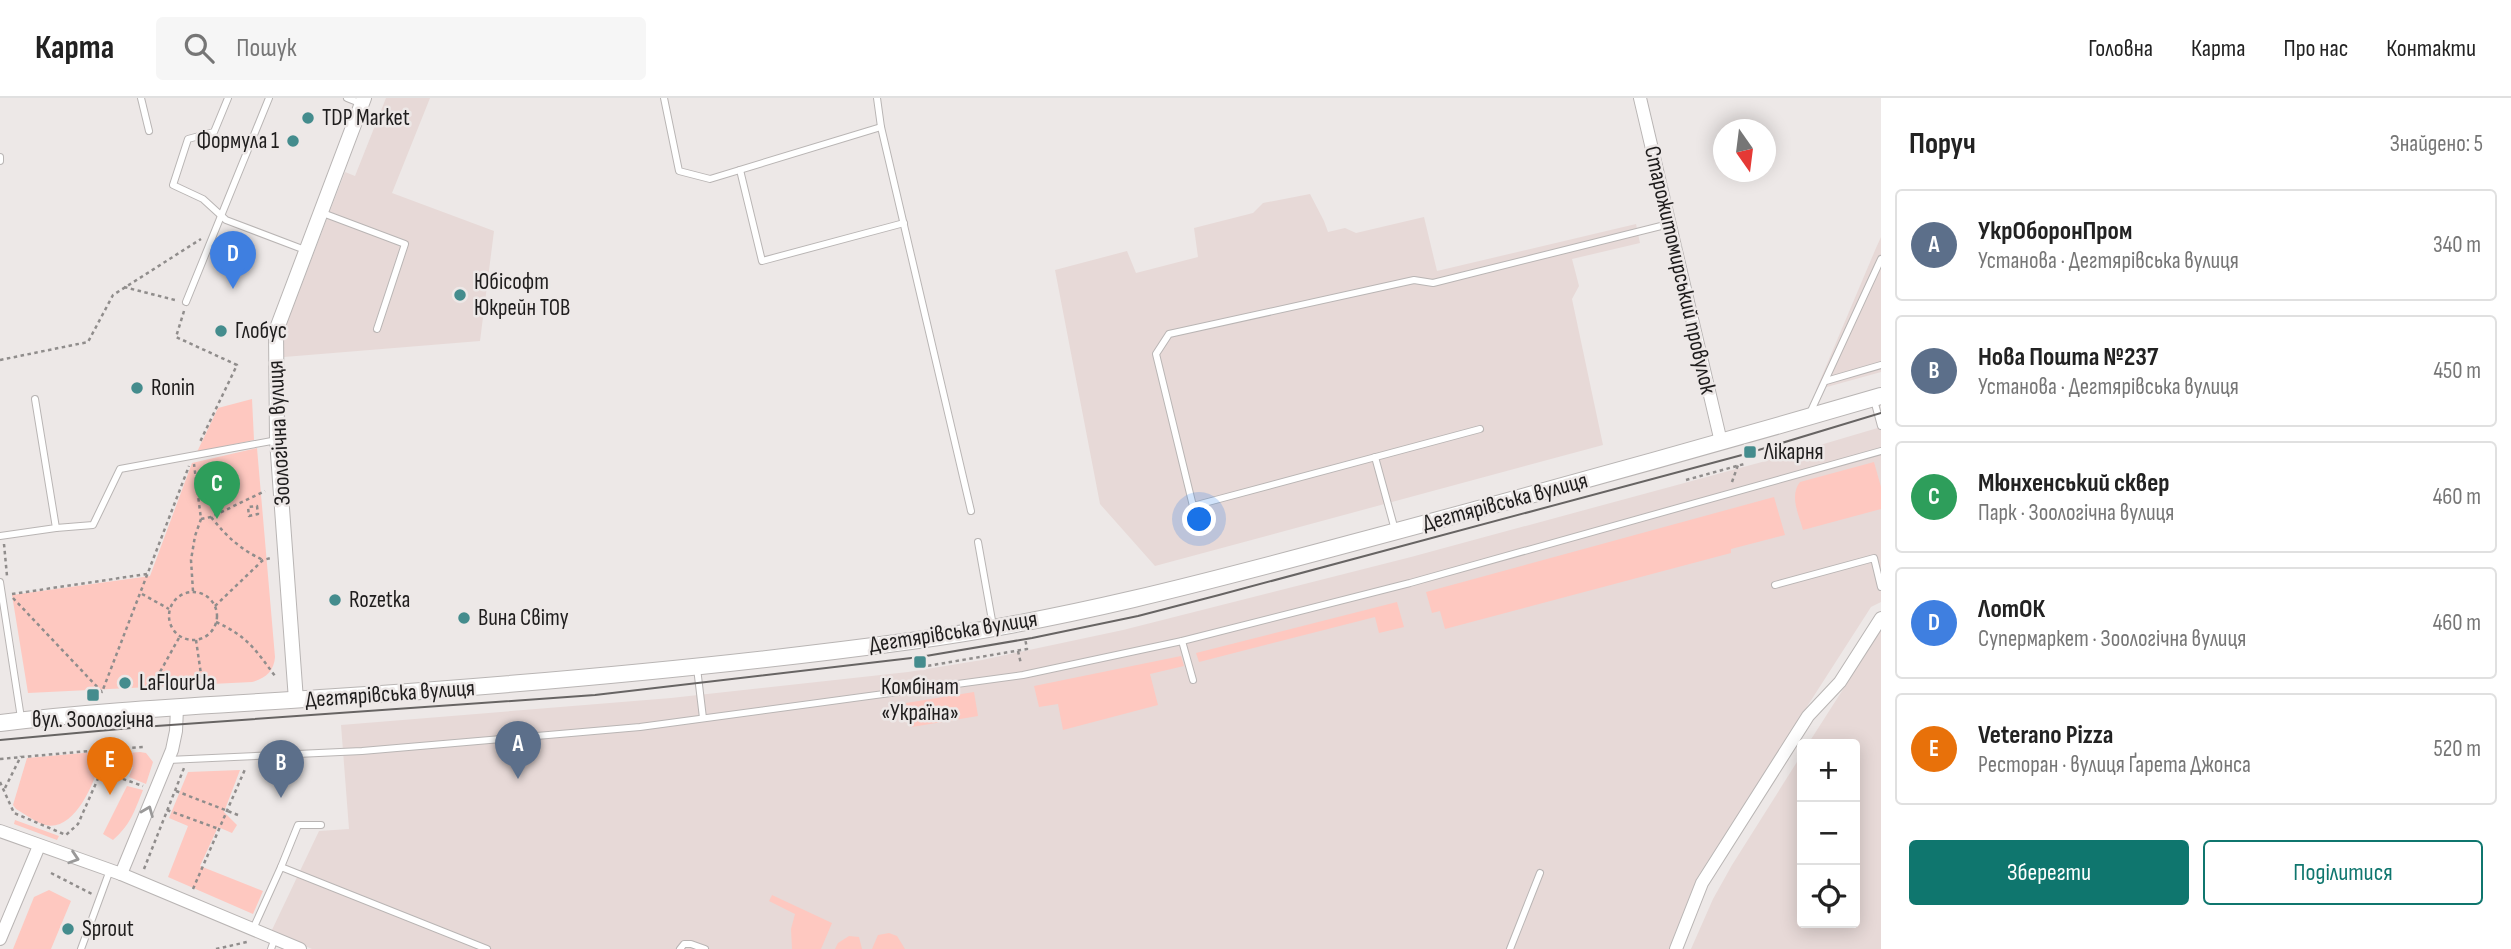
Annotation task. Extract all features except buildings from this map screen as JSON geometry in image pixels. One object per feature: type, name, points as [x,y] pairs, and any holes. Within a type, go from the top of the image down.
[{"type":"main road","name":"Дегтярівська вулиця","points":[[0,723],[551,682],[913,641],[993,628],[1214,580],[1877,397]]},
{"type":"street","name":"Старожитомирський провулок","points":[[1640,98],[1720,442]]},
{"type":"street","name":"Зоологічна вулиця","points":[[296,700],[277,440],[275,331],[363,101]]},
{"type":"street","points":[[1676,949],[1702,883],[1808,716],[1840,682],[1881,618]]},
{"type":"street","points":[[116,872],[156,791],[168,760],[176,731],[177,708]]},
{"type":"street","points":[[0,831],[116,872],[187,902],[251,936],[300,949]]},
{"type":"street","points":[[0,939],[3,923],[39,846]]},
{"type":"lane","points":[[141,98],[149,131]]},
{"type":"lane","points":[[228,98],[214,132],[188,139],[173,185],[203,199],[226,220],[305,250]]},
{"type":"lane","points":[[186,302],[269,98]]},
{"type":"lane","points":[[347,98],[363,101]]},
{"type":"lane","points":[[663,98],[679,171],[710,180],[881,127]]},
{"type":"lane","points":[[877,98],[881,127],[971,510]]},
{"type":"lane","points":[[740,170],[762,261],[904,223]]},
{"type":"lane","points":[[320,212],[405,244],[377,329]]},
{"type":"lane","points":[[1480,429],[1193,506],[1156,354],[1168,334],[1413,280],[1433,282],[1669,224]]},
{"type":"lane","points":[[1808,417],[1881,260]]},
{"type":"lane","points":[[1825,381],[1881,365]]},
{"type":"lane","points":[[1877,397],[1881,426]]},
{"type":"lane","points":[[35,398],[56,528]]},
{"type":"lane","points":[[1,536],[93,524],[120,469],[277,440]]},
{"type":"lane","points":[[168,760],[362,751],[640,727],[1023,675],[1182,640],[1410,583],[1881,451]]},
{"type":"lane","points":[[1376,457],[1395,532]]},
{"type":"lane","points":[[978,542],[993,628]]},
{"type":"lane","points":[[1775,585],[1874,558],[1881,587]]},
{"type":"lane","points":[[0,582],[22,720]]},
{"type":"lane","points":[[1182,640],[1193,680]]},
{"type":"lane","points":[[697,667],[703,718]]},
{"type":"lane","points":[[251,936],[298,825],[321,825]]},
{"type":"lane","points":[[281,867],[487,949]]},
{"type":"lane","points":[[81,949],[99,898],[116,872]]},
{"type":"lane","points":[[1510,949],[1541,873]]},
{"type":"lane","points":[[680,949],[684,944],[705,949]]},
{"type":"path","points":[[0,360],[88,342],[113,295],[204,237]]},
{"type":"path","points":[[124,287],[186,302],[176,337],[237,365],[193,455],[102,692],[10,594],[147,574]]},
{"type":"path","points":[[193,455],[201,519],[191,560],[193,591]]},
{"type":"path","points":[[1686,480],[1744,464]]},
{"type":"path","points":[[1728,494],[1738,466]]},
{"type":"path","points":[[201,519],[211,517],[265,491]]},
{"type":"path","points":[[251,497],[253,506]]},
{"type":"path","points":[[211,517],[226,537],[240,549],[263,560]]},
{"type":"path","points":[[1,536],[8,583]]},
{"type":"path","points":[[215,606],[263,560],[271,558]]},
{"type":"path","points":[[193,591],[208,597],[215,606],[216,622],[210,633],[195,640],[180,636],[170,625],[169,609],[178,596],[193,591]]},
{"type":"path","points":[[140,593],[169,609]]},
{"type":"path","points":[[216,622],[236,631],[249,642],[275,676]]},
{"type":"path","points":[[921,667],[1027,649],[1024,635]]},
{"type":"path","points":[[150,690],[180,636]]},
{"type":"path","points":[[195,640],[203,688]]},
{"type":"path","points":[[1018,651],[1023,675]]},
{"type":"path","points":[[131,742],[131,747]]},
{"type":"path","points":[[83,745],[83,751]]},
{"type":"path","points":[[0,759],[143,747]]},
{"type":"path","points":[[0,782],[13,813],[66,835],[78,824],[111,749]]},
{"type":"path","points":[[4,789],[20,756]]},
{"type":"path","points":[[143,873],[184,768]]},
{"type":"path","points":[[187,902],[244,770]]},
{"type":"path","points":[[103,772],[156,791]]},
{"type":"path","points":[[175,790],[237,815]]},
{"type":"path","points":[[167,810],[219,829]]},
{"type":"path","points":[[51,873],[99,898]]},
{"type":"path","points":[[216,949],[251,936]]},
{"type":"shaded area","points":[[386,98],[430,98],[392,193],[494,231],[480,341],[284,357],[283,333],[345,172],[355,176]]},
{"type":"shaded area","points":[[1310,194],[1328,232],[1345,228],[1356,233],[1424,217],[1437,271],[1636,224],[1640,243],[1572,259],[1579,286],[1572,299],[1603,445],[1155,566],[1100,504],[1055,270],[1127,251],[1136,273],[1198,257],[1194,228],[1253,213],[1263,203]]},
{"type":"shaded area","points":[[1881,237],[1881,372],[1816,390],[1876,248]]},
{"type":"shaded area","points":[[252,399],[254,440],[197,452],[218,408]]},
{"type":"shaded area","points":[[1881,427],[1881,602],[1871,607],[1697,878],[1669,949],[312,949],[271,932],[319,831],[349,829],[341,725],[671,698],[908,672],[982,660],[1123,630],[1411,557]]},
{"type":"shaded area","points":[[257,448],[275,657],[268,673],[252,682],[28,693],[12,595],[150,576],[192,463]]},
{"type":"shaded area","points":[[1874,462],[1881,487],[1881,509],[1803,530],[1795,499],[1800,482]]},
{"type":"shaded area","points":[[1774,497],[1785,535],[1731,549],[1731,553],[1445,629],[1440,611],[1432,613],[1426,592]]},
{"type":"shaded area","points":[[1397,602],[1404,627],[1379,633],[1375,617],[1199,662],[1196,653]]},
{"type":"shaded area","points":[[1881,630],[1881,949],[1691,949],[1713,899],[1732,865],[1797,762],[1797,928],[1860,928],[1860,739],[1811,739]]},
{"type":"shaded area","points":[[1181,656],[1184,666],[1150,674],[1158,705],[1063,730],[1058,704],[1039,707],[1034,686]]},
{"type":"shaded area","points":[[974,692],[978,716],[912,727],[906,703]]},
{"type":"shaded area","points":[[95,752],[100,758],[89,791],[65,821],[56,825],[45,825],[13,805],[27,758]]},
{"type":"shaded area","points":[[146,753],[153,762],[146,784],[129,777],[133,767],[114,769],[116,754]]},
{"type":"shaded area","points":[[240,770],[224,812],[237,825],[232,833],[218,827],[200,866],[263,891],[253,914],[168,877],[188,826],[169,818],[188,772]]},
{"type":"shaded area","points":[[127,786],[143,790],[128,823],[113,840],[103,834]]},
{"type":"shaded area","points":[[15,820],[59,836],[57,840],[14,824]]},
{"type":"shaded area","points":[[49,890],[71,901],[51,949],[13,949],[34,897]]},
{"type":"shaded area","points":[[772,895],[832,923],[821,949],[792,949],[791,929],[795,914],[769,901]]},
{"type":"shaded area","points":[[889,933],[897,936],[905,949],[872,949],[878,935]]},
{"type":"shaded area","points":[[849,936],[859,937],[862,949],[835,949],[838,943]]},
{"type":"tram line","points":[[0,740],[142,727],[595,695],[920,657],[1032,638],[1138,616],[1219,595],[1742,455],[1881,413]]},
{"type":"place","name":"TDP Market","points":[[308,118]]},
{"type":"place","name":"Формула 1","points":[[293,141]]},
{"type":"place","name":"ЛотОК","points":[[233,289]]},
{"type":"place","name":"Юбісофт Юкрейн ТОВ","points":[[460,295]]},
{"type":"place","name":"Глобус","points":[[221,331]]},
{"type":"place","name":"Ronin","points":[[137,388]]},
{"type":"place","name":"Лікарня","points":[[1750,452]]},
{"type":"place","name":"Мюнхенський сквер","points":[[217,519]]},
{"type":"place","name":"Rozetka","points":[[335,600]]},
{"type":"place","name":"Вина Світу","points":[[464,618]]},
{"type":"place","name":"Комбінат «Україна»","points":[[920,662]]},
{"type":"place","name":"LaFlourUa","points":[[125,683]]},
{"type":"place","name":"вул. Зоологічна","points":[[93,695]]},
{"type":"place","name":"УкрОборонПром","points":[[518,779]]},
{"type":"place","name":"Veterano Pizza","points":[[110,795]]},
{"type":"place","name":"Нова Пошта №237","points":[[281,798]]},
{"type":"place","name":"Sprout","points":[[68,929]]}]
